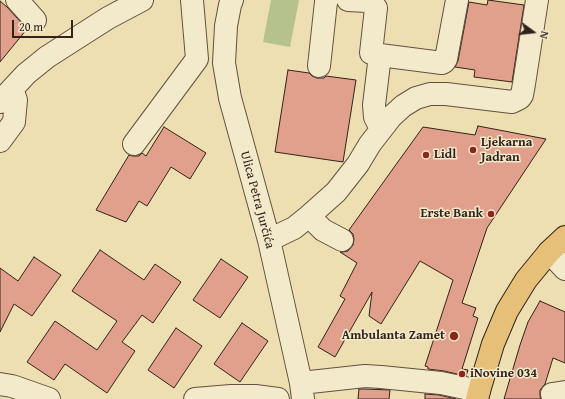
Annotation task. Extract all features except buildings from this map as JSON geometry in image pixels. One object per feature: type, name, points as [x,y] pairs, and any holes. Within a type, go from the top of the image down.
[{"type":"main road","points":[[478,395],[493,344],[507,311],[526,280],[549,252],[565,237]]},
{"type":"street","points":[[17,0],[35,20]]},
{"type":"street","points":[[0,141],[14,122],[16,100],[6,95],[26,74],[47,57],[108,18],[142,0]]},
{"type":"street","points":[[134,144],[197,59],[192,0]]},
{"type":"street","name":"Ulica Petra Jurčića","points":[[232,0],[226,26],[224,63],[230,98],[269,240],[302,391]]},
{"type":"street","points":[[319,66],[327,0]]},
{"type":"street","points":[[348,0],[367,1],[373,4],[376,8],[371,53],[442,63],[446,59],[457,0]]},
{"type":"street","points":[[269,240],[294,228],[336,192],[391,117],[403,106],[416,98],[430,94],[446,94],[512,102],[520,98],[524,84],[537,0]]},
{"type":"street","points":[[380,55],[374,117],[381,129]]},
{"type":"street","points":[[309,216],[323,230],[342,240]]},
{"type":"street","points":[[549,252],[565,269]]},
{"type":"street","points":[[302,391],[365,376],[441,383],[478,395]]},
{"type":"street","points":[[0,384],[12,386],[49,399]]},
{"type":"street","points":[[195,399],[255,396],[278,399]]},
{"type":"green space","points":[[271,0],[299,0],[290,47],[263,42]]},
{"type":"place","name":"Ljekarna Jadran","points":[[473,150]]},
{"type":"place","name":"Lidl","points":[[426,155]]},
{"type":"place","name":"Erste Bank","points":[[491,214]]},
{"type":"place","name":"Ambulanta Zamet","points":[[454,336]]},
{"type":"place","name":"iNovine 034","points":[[462,374]]}]
